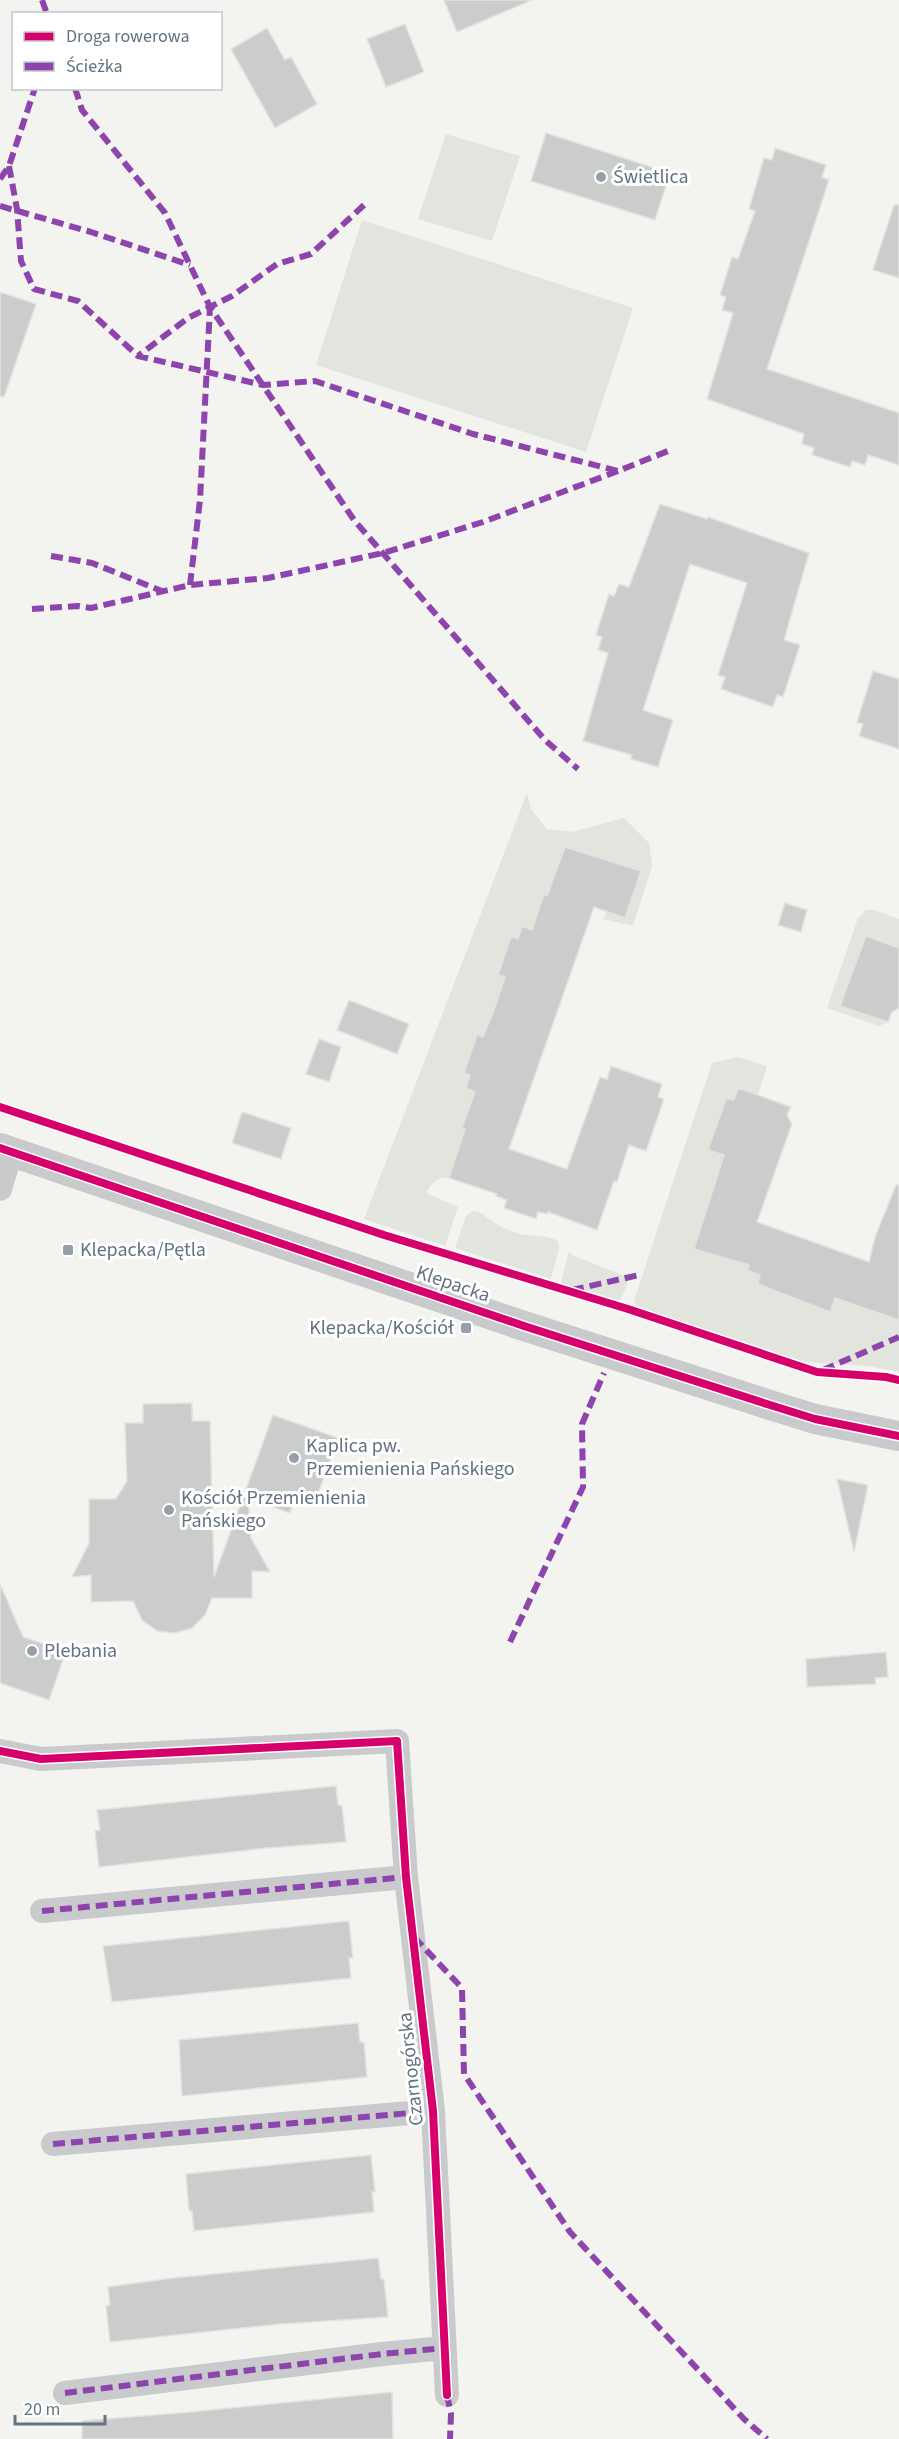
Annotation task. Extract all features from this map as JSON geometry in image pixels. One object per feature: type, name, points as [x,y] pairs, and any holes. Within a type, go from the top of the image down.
[{"type":"street","points":[[0,1189],[6,1150]]},
{"type":"street","name":"Klepacka","points":[[6,1150],[524,1326],[814,1419],[899,1436]]},
{"type":"street","name":"Czarnogórska","points":[[0,1751],[41,1760],[397,1741],[406,1877],[433,2111],[447,2395]]},
{"type":"street","points":[[42,1911],[406,1877]]},
{"type":"street","points":[[53,2144],[433,2111]]},
{"type":"street","points":[[64,2392],[444,2348]]},
{"type":"shaded area","points":[[446,134],[520,156],[492,241],[418,219]]},
{"type":"shaded area","points":[[362,220],[633,308],[586,452],[316,365]]},
{"type":"shaded area","points":[[527,793],[531,809],[547,829],[572,832],[624,818],[649,843],[652,866],[633,926],[603,919],[607,912],[625,918],[641,871],[565,847],[559,864],[559,884],[552,882],[547,896],[544,895],[532,930],[523,927],[518,939],[511,937],[498,975],[505,977],[500,991],[510,994],[483,1037],[477,1035],[464,1073],[470,1075],[466,1088],[475,1092],[462,1128],[465,1129],[449,1178],[435,1181],[426,1193],[458,1207],[445,1246],[364,1219]]},
{"type":"shaded area","points":[[866,910],[874,910],[899,919],[899,948],[866,936],[850,985],[847,985],[840,1006],[888,1022],[879,1026],[827,1008],[858,918]]},
{"type":"shaded area","points":[[738,1057],[767,1066],[758,1095],[738,1088],[734,1100],[726,1099],[708,1150],[724,1155],[710,1198],[713,1199],[694,1249],[749,1265],[748,1270],[760,1275],[758,1284],[829,1312],[835,1298],[899,1320],[899,1372],[869,1366],[804,1362],[636,1308],[634,1301],[712,1063]]},
{"type":"shaded area","points":[[473,1211],[479,1212],[511,1231],[548,1237],[558,1241],[559,1248],[551,1279],[455,1248],[466,1216]]},
{"type":"shaded area","points":[[569,1251],[572,1255],[625,1276],[628,1282],[622,1297],[617,1302],[561,1283]]},
{"type":"building","points":[[444,0],[532,0],[457,32]]},
{"type":"building","points":[[405,24],[424,72],[386,87],[367,39]]},
{"type":"building","points":[[267,28],[285,60],[291,57],[317,104],[275,128],[231,49]]},
{"type":"building","name":"Świetlica","points":[[546,133],[670,173],[655,220],[531,181]]},
{"type":"building","points":[[775,148],[826,165],[822,177],[829,180],[767,369],[899,413],[899,465],[868,455],[865,465],[852,461],[850,467],[812,455],[814,448],[802,444],[804,434],[707,399],[733,313],[722,310],[726,297],[720,295],[732,257],[738,259],[755,211],[749,209],[764,158],[772,160]]},
{"type":"building","points":[[894,205],[899,205],[899,278],[873,270]]},
{"type":"building","points":[[0,292],[36,304],[4,397],[0,396]]},
{"type":"building","points":[[660,504],[707,519],[708,517],[809,553],[784,640],[800,645],[783,697],[777,695],[773,707],[721,689],[725,677],[718,675],[747,583],[690,564],[643,710],[673,720],[658,767],[631,759],[632,755],[583,741],[608,653],[598,650],[602,637],[596,635],[609,594],[614,596],[619,584],[629,587]]},
{"type":"building","points":[[873,671],[899,679],[899,749],[859,736],[863,724],[857,722]]},
{"type":"building","points":[[565,847],[641,871],[625,918],[594,907],[509,1149],[567,1169],[600,1077],[607,1079],[611,1066],[662,1084],[658,1097],[664,1099],[646,1151],[629,1145],[617,1182],[614,1181],[597,1230],[548,1212],[547,1214],[538,1212],[536,1219],[504,1208],[507,1200],[496,1196],[497,1194],[449,1178],[465,1129],[462,1128],[475,1092],[466,1088],[470,1075],[464,1073],[477,1035],[483,1037],[494,1010],[505,977],[498,975],[511,937],[518,939],[522,926],[532,930],[544,894],[547,896]]},
{"type":"building","points":[[785,903],[807,910],[801,932],[778,925]]},
{"type":"building","points":[[866,936],[899,948],[899,1008],[892,1012],[888,1022],[840,1006]]},
{"type":"building","points":[[349,1000],[409,1024],[397,1054],[337,1030]]},
{"type":"building","points":[[319,1039],[341,1047],[329,1082],[306,1074]]},
{"type":"building","points":[[738,1088],[791,1107],[787,1115],[792,1124],[757,1222],[869,1262],[875,1237],[896,1185],[899,1185],[899,1320],[835,1298],[830,1312],[758,1284],[760,1275],[747,1270],[749,1265],[694,1249],[724,1155],[708,1150],[726,1099],[734,1100]]},
{"type":"building","points":[[242,1112],[291,1128],[281,1159],[232,1143]]},
{"type":"building","name":"Kościół Przemienienia Pańskiego","points":[[192,1403],[192,1421],[210,1421],[214,1577],[273,1415],[338,1438],[315,1502],[296,1495],[290,1513],[248,1498],[251,1538],[270,1572],[252,1571],[252,1598],[212,1598],[205,1615],[192,1628],[175,1633],[157,1631],[142,1620],[133,1601],[91,1602],[91,1575],[72,1577],[89,1543],[89,1499],[116,1499],[127,1481],[125,1423],[143,1423],[143,1404]]},
{"type":"building","points":[[837,1479],[868,1485],[854,1552]]},
{"type":"building","name":"Plebania","points":[[0,1584],[23,1637],[66,1651],[49,1700],[0,1683]]},
{"type":"building","points":[[886,1652],[888,1677],[875,1678],[876,1684],[807,1687],[806,1659]]},
{"type":"building","points":[[336,1786],[338,1805],[342,1806],[346,1842],[266,1848],[99,1867],[95,1831],[100,1830],[97,1810]]},
{"type":"building","points":[[349,1921],[353,1958],[349,1958],[351,1978],[112,2002],[103,1946]]},
{"type":"building","points":[[358,2023],[360,2042],[364,2043],[367,2077],[182,2096],[179,2040]]},
{"type":"building","points":[[371,2155],[375,2192],[372,2192],[374,2212],[194,2231],[192,2211],[189,2211],[186,2174]]},
{"type":"building","points":[[378,2258],[381,2279],[384,2279],[388,2317],[280,2324],[110,2342],[106,2306],[110,2305],[108,2287],[173,2278]]},
{"type":"building","points":[[392,2392],[393,2439],[82,2439],[82,2421]]},
{"type":"marked path","points":[[42,0],[46,12]]},
{"type":"marked path","points":[[0,179],[9,166],[34,90]]},
{"type":"marked path","points":[[76,90],[82,110],[165,213],[210,307],[188,318],[138,356]]},
{"type":"marked path","points":[[9,166],[17,209],[21,261],[34,289],[78,301],[138,356],[263,385],[315,381],[473,434],[618,471],[668,451]]},
{"type":"marked path","points":[[364,205],[311,254],[277,264],[232,296],[210,307],[354,520],[545,740],[578,769]]},
{"type":"marked path","points":[[0,206],[91,232],[190,265]]},
{"type":"marked path","points":[[190,585],[200,500],[210,307]]},
{"type":"marked path","points":[[32,609],[78,606],[91,608],[190,585],[268,578],[383,553],[483,522],[618,471]]},
{"type":"marked path","points":[[51,556],[92,563],[162,591]]},
{"type":"marked path","points":[[572,1290],[639,1275]]},
{"type":"marked path","points":[[823,1370],[899,1337]]},
{"type":"marked path","points":[[510,1642],[583,1487],[582,1424],[604,1373]]},
{"type":"marked path","points":[[42,1911],[406,1877]]},
{"type":"marked path","points":[[414,1937],[462,1988],[464,2074],[570,2232],[744,2419],[767,2439]]},
{"type":"marked path","points":[[53,2144],[433,2111]]},
{"type":"marked path","points":[[65,2393],[444,2348]]},
{"type":"marked path","points":[[447,2395],[451,2414],[450,2439]]},
{"type":"cycle path","points":[[0,1107],[384,1235],[628,1309],[817,1372],[899,1380]]},
{"type":"cycle path","points":[[0,1148],[524,1326],[770,1405],[815,1419],[899,1436]]},
{"type":"cycle path","points":[[0,1751],[41,1759],[397,1741],[406,1877],[433,2111],[447,2395]]},
{"type":"place","name":"Świetlica","points":[[601,177]]},
{"type":"place","name":"Klepacka/Pętla","points":[[68,1250]]},
{"type":"place","name":"Klepacka/Kościół","points":[[466,1328]]},
{"type":"place","name":"Kaplica pw. Przemienienia Pańskiego","points":[[294,1458]]},
{"type":"place","name":"Kościół Przemienienia Pańskiego","points":[[169,1510]]},
{"type":"place","name":"Plebania","points":[[32,1651]]}]
